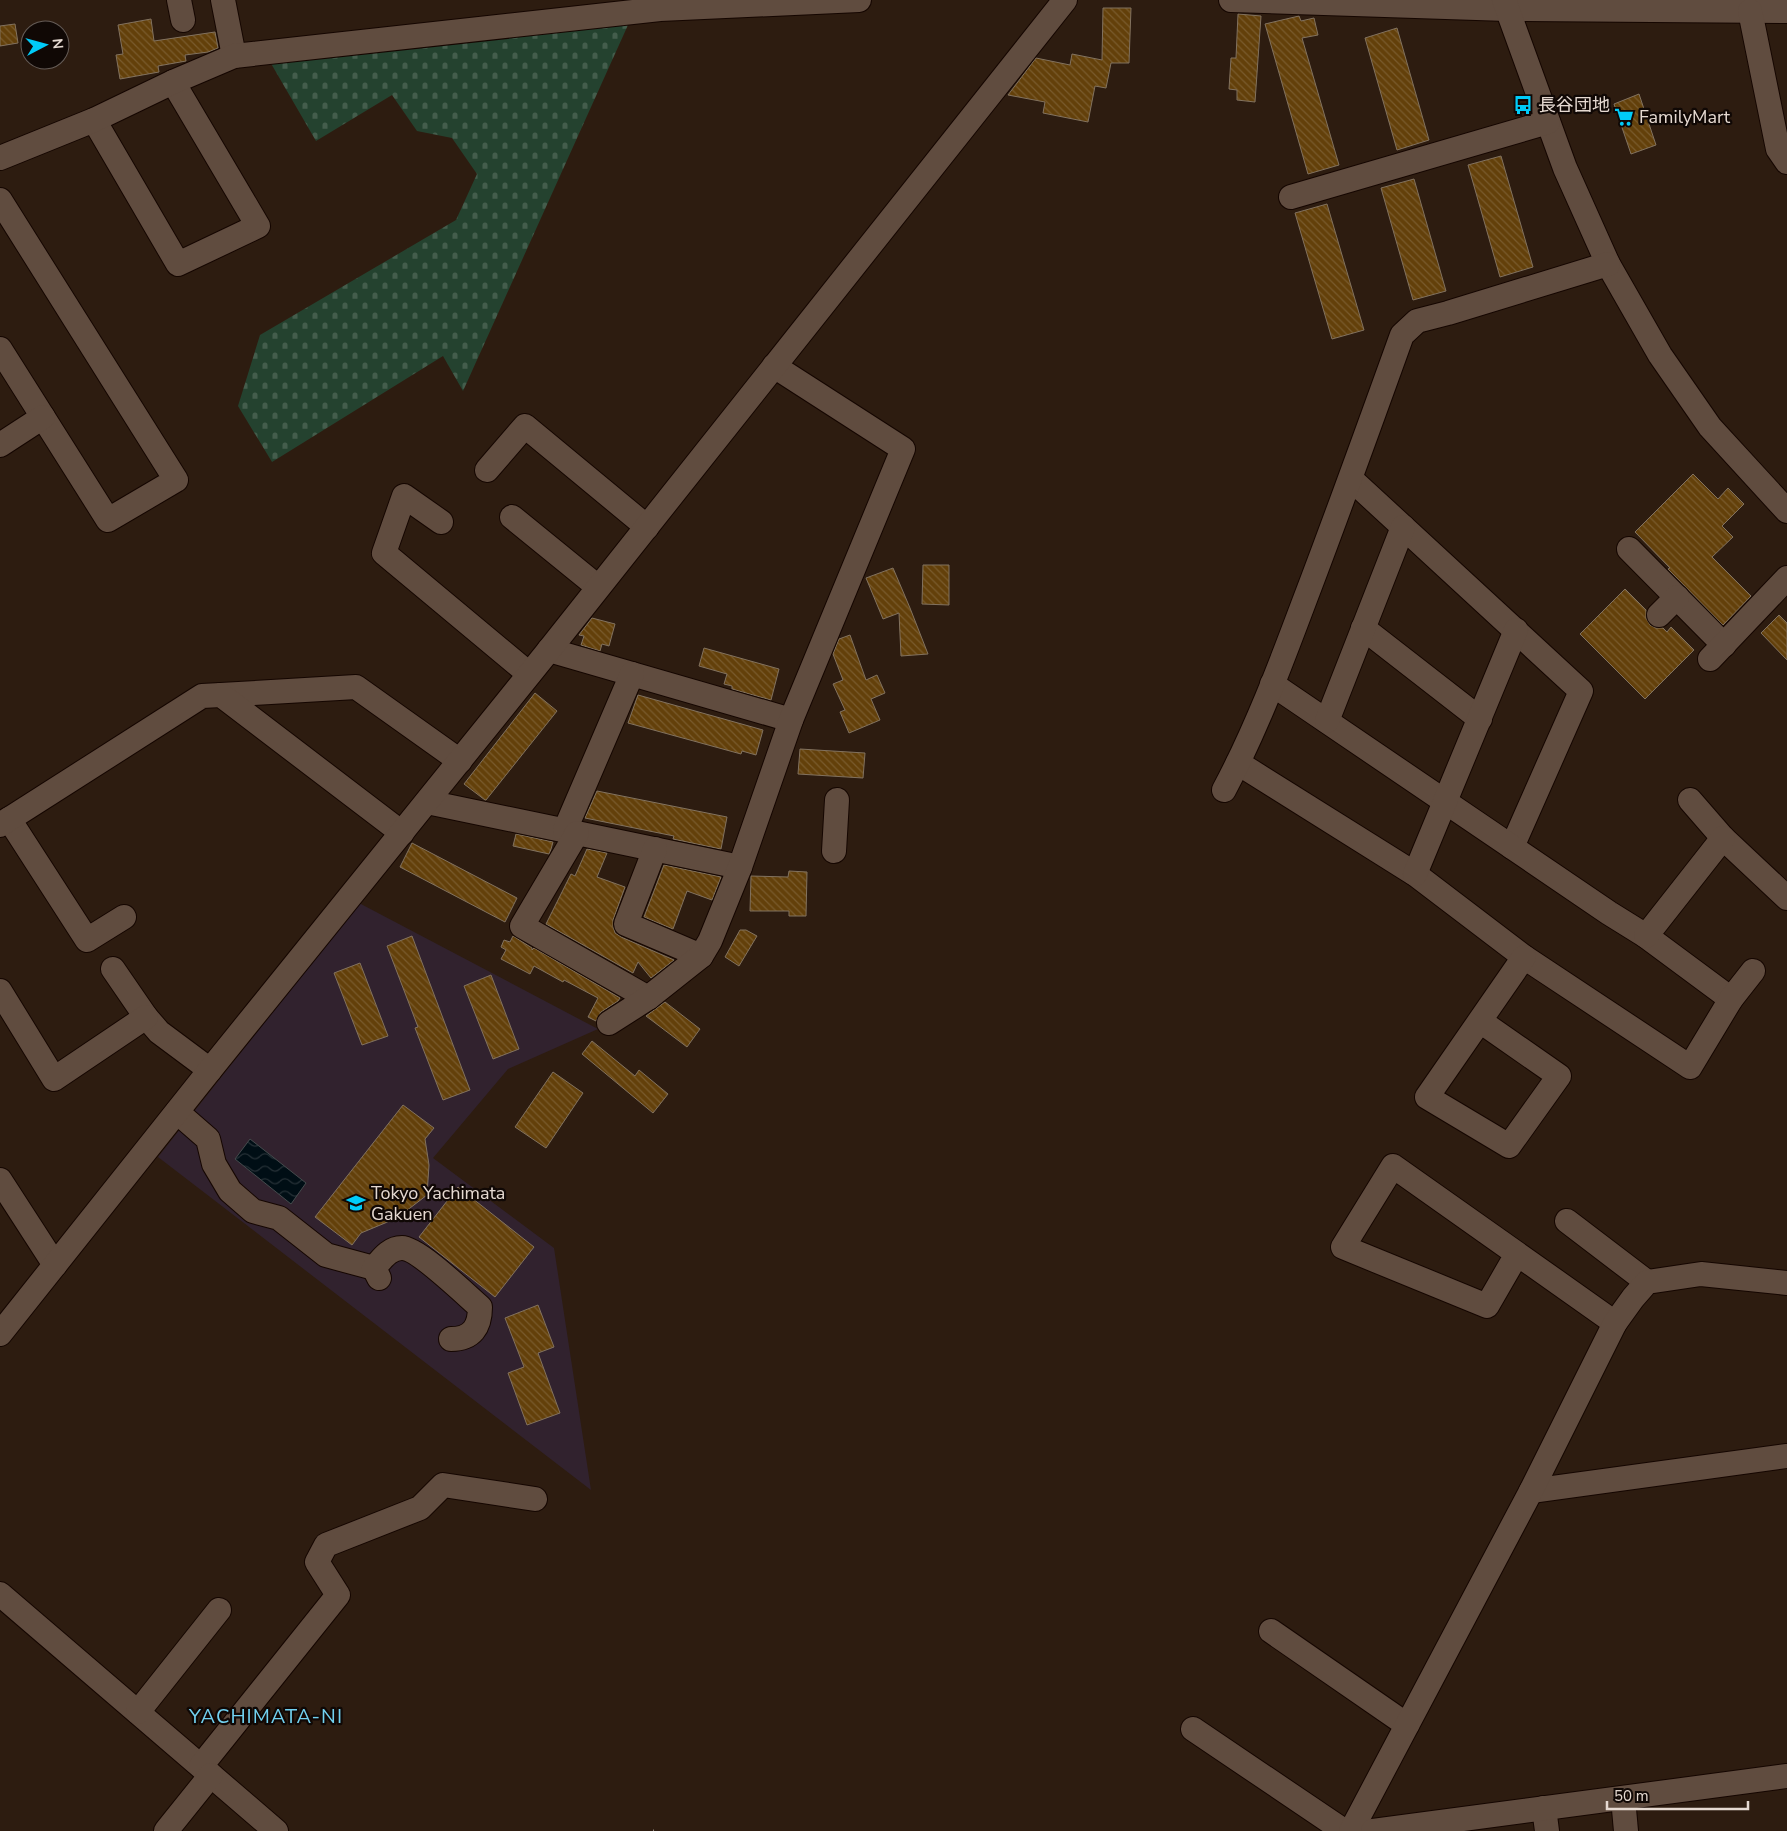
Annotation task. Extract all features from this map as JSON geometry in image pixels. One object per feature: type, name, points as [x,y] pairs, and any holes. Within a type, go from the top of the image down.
[{"type":"street","points":[[223,0],[234,56]]},
{"type":"street","points":[[0,158],[94,120],[173,82],[234,56],[660,9],[859,0]]},
{"type":"street","points":[[0,1334],[549,650],[1065,0]]},
{"type":"street","points":[[1231,0],[1787,11]]},
{"type":"street","points":[[1506,5],[1565,168],[1608,264],[1660,355],[1710,427],[1787,511]]},
{"type":"street","points":[[1750,11],[1778,149],[1787,162]]},
{"type":"street","points":[[94,120],[178,264],[258,226],[173,82]]},
{"type":"street","points":[[1290,197],[1548,122]]},
{"type":"street","points":[[0,200],[176,480],[108,520],[0,349]]},
{"type":"street","points":[[1224,790],[1238,763],[1272,684],[1351,479],[1402,335],[1417,321],[1608,264]]},
{"type":"street","points":[[609,1023],[648,998],[701,956],[710,941],[740,867],[791,720],[903,449],[774,366]]},
{"type":"street","points":[[0,445],[43,417]]},
{"type":"street","points":[[487,470],[525,426],[647,527]]},
{"type":"street","points":[[1351,479],[1581,691],[1512,847]]},
{"type":"street","points":[[441,522],[404,496],[384,553],[529,674]]},
{"type":"street","points":[[512,517],[598,587]]},
{"type":"street","points":[[1327,721],[1403,527]]},
{"type":"street","points":[[1629,549],[1677,597],[1717,652],[1787,578]]},
{"type":"street","points":[[1658,615],[1677,597]]},
{"type":"street","points":[[1363,628],[1480,719]]},
{"type":"street","points":[[1415,874],[1516,630]]},
{"type":"street","points":[[549,650],[791,720]]},
{"type":"street","points":[[632,674],[571,832],[522,926],[648,998]]},
{"type":"street","points":[[1272,684],[1646,936],[1731,999]]},
{"type":"street","points":[[124,917],[87,940],[5,822],[202,696],[356,687],[460,761]]},
{"type":"street","points":[[221,695],[402,833]]},
{"type":"street","points":[[1238,763],[1415,874],[1524,957],[1690,1067],[1731,999],[1753,971]]},
{"type":"street","points":[[834,851],[837,800]]},
{"type":"street","points":[[1690,800],[1723,838],[1787,898]]},
{"type":"street","points":[[427,802],[740,867]]},
{"type":"street","points":[[1646,936],[1723,838]]},
{"type":"street","points":[[655,849],[626,924],[701,956]]},
{"type":"street","points":[[1480,1021],[1559,1076],[1509,1146],[1427,1097],[1524,957]]},
{"type":"street","points":[[113,969],[146,1017],[159,1032],[210,1070]]},
{"type":"street","points":[[0,991],[54,1079],[146,1017]]},
{"type":"street","points":[[177,1112],[208,1139],[214,1164],[230,1191],[253,1211],[279,1218],[326,1255],[376,1273],[388,1252],[402,1248],[417,1253],[480,1307],[480,1321],[473,1330],[461,1338],[451,1339]]},
{"type":"street","points":[[1518,1254],[1487,1306],[1343,1247],[1393,1166],[1518,1254],[1615,1323]]},
{"type":"street","points":[[0,1180],[56,1265]]},
{"type":"street","points":[[1567,1221],[1648,1282]]},
{"type":"street","points":[[1351,1831],[1531,1491],[1615,1323],[1633,1298],[1648,1282],[1701,1274],[1787,1283]]},
{"type":"street","points":[[1531,1491],[1787,1456]]},
{"type":"street","points":[[166,1831],[206,1770],[338,1595],[317,1562],[326,1545],[420,1508],[443,1485],[535,1499]]},
{"type":"street","points":[[0,1594],[206,1770],[268,1828]]},
{"type":"street","points":[[138,1712],[219,1610]]},
{"type":"street","points":[[1271,1631],[1407,1726]]},
{"type":"street","points":[[1193,1729],[1344,1831]]},
{"type":"street","points":[[1373,1831],[1546,1820],[1622,1798],[1787,1776]]},
{"type":"street","points":[[1622,1798],[1626,1831]]},
{"type":"shaded area","name":"Tokyo Yachimata Gakuen","points":[[359,903],[598,1029],[508,1069],[433,1158],[554,1248],[591,1490],[158,1157]]},
{"type":"green space","points":[[628,25],[463,391],[443,356],[272,462],[238,406],[260,335],[456,220],[477,174],[452,138],[417,131],[392,95],[316,141],[269,60]]},
{"type":"water","points":[[250,1139],[306,1183],[291,1204],[235,1159]]},
{"type":"building","points":[[1103,8],[1131,8],[1129,63],[1111,63],[1106,88],[1095,86],[1088,122],[1043,113],[1045,102],[1008,95],[1036,58],[1070,65],[1072,54],[1102,60]]},
{"type":"building","points":[[1238,14],[1261,16],[1255,102],[1237,100],[1237,90],[1229,89],[1231,58],[1236,58]]},
{"type":"building","points":[[1299,16],[1301,21],[1314,18],[1318,35],[1302,38],[1339,165],[1308,174],[1265,24]]},
{"type":"building","points":[[151,19],[154,41],[215,32],[218,48],[208,52],[185,55],[186,61],[158,66],[159,72],[120,79],[116,55],[123,54],[118,25]]},
{"type":"building","points":[[15,24],[18,43],[0,46],[0,26]]},
{"type":"building","points":[[1397,28],[1429,140],[1397,150],[1365,38]]},
{"type":"building","points":[[1639,94],[1656,145],[1631,154],[1614,104]]},
{"type":"building","points":[[1501,156],[1533,267],[1500,277],[1468,165]]},
{"type":"building","points":[[1414,179],[1446,291],[1413,300],[1381,188]]},
{"type":"building","points":[[1327,204],[1364,330],[1332,339],[1295,213]]},
{"type":"building","points":[[1693,474],[1718,499],[1728,488],[1744,504],[1722,526],[1733,537],[1712,557],[1751,596],[1723,625],[1635,532]]},
{"type":"building","points":[[923,565],[949,565],[949,605],[922,604]]},
{"type":"building","points":[[893,568],[928,654],[901,656],[899,613],[883,619],[866,578]]},
{"type":"building","points":[[1625,589],[1646,610],[1646,618],[1650,625],[1656,628],[1663,628],[1667,632],[1671,627],[1694,650],[1645,699],[1580,634]]},
{"type":"building","points":[[1779,615],[1787,623],[1787,660],[1761,633]]},
{"type":"building","points":[[592,618],[615,624],[609,646],[602,644],[600,651],[581,645],[584,636],[579,635]]},
{"type":"building","points":[[850,635],[866,680],[877,675],[885,693],[871,699],[880,720],[849,733],[840,712],[845,710],[833,684],[843,680],[833,654],[839,639]]},
{"type":"building","points":[[704,648],[779,669],[771,700],[732,689],[732,686],[724,684],[727,674],[699,666]]},
{"type":"building","points":[[535,693],[557,711],[485,800],[464,784]]},
{"type":"building","points":[[638,695],[763,730],[756,755],[742,751],[741,754],[628,723]]},
{"type":"building","points":[[800,749],[865,753],[863,778],[798,774]]},
{"type":"building","points":[[597,791],[727,817],[721,849],[673,839],[674,836],[585,818]]},
{"type":"building","points":[[516,834],[553,842],[549,854],[513,846]]},
{"type":"building","points":[[412,843],[517,898],[505,922],[400,867]]},
{"type":"building","points":[[587,849],[607,853],[597,877],[625,887],[613,920],[615,933],[674,960],[651,978],[638,962],[633,973],[546,924],[571,874],[575,876]]},
{"type":"building","points":[[664,865],[721,877],[712,900],[687,891],[673,929],[644,917]]},
{"type":"building","points":[[789,871],[807,872],[806,916],[789,916],[789,911],[750,911],[751,876],[788,877]]},
{"type":"building","points":[[740,930],[746,930],[757,936],[739,966],[725,957]]},
{"type":"building","points":[[412,936],[470,1090],[443,1100],[415,1028],[418,1027],[387,946]]},
{"type":"building","points":[[513,936],[532,948],[532,950],[534,948],[620,998],[601,1012],[596,1021],[588,1017],[598,998],[534,966],[530,974],[501,959],[506,950],[501,947],[504,940],[510,942]]},
{"type":"building","points":[[360,963],[388,1036],[362,1045],[334,973]]},
{"type":"building","points":[[491,975],[519,1049],[493,1059],[464,986]]},
{"type":"building","points":[[665,1002],[700,1029],[687,1047],[646,1016]]},
{"type":"building","points":[[592,1041],[635,1076],[639,1070],[668,1094],[653,1113],[582,1054]]},
{"type":"building","points":[[553,1072],[583,1093],[546,1148],[515,1127]]},
{"type":"building","points":[[403,1105],[434,1128],[425,1139],[429,1165],[427,1195],[397,1218],[361,1233],[352,1245],[315,1217]]},
{"type":"building","points":[[458,1187],[534,1247],[495,1297],[419,1237]]},
{"type":"building","points":[[538,1305],[554,1347],[538,1353],[560,1413],[527,1425],[508,1373],[524,1367],[505,1318]]},
{"type":"place","name":"長谷団地","points":[[1523,105]]},
{"type":"place","name":"FamilyMart","points":[[1624,117]]},
{"type":"place","name":"Tokyo Yachimata Gakuen","points":[[356,1203]]},
{"type":"district","name":"YACHIMATA-NI","points":[[266,1716]]}]
